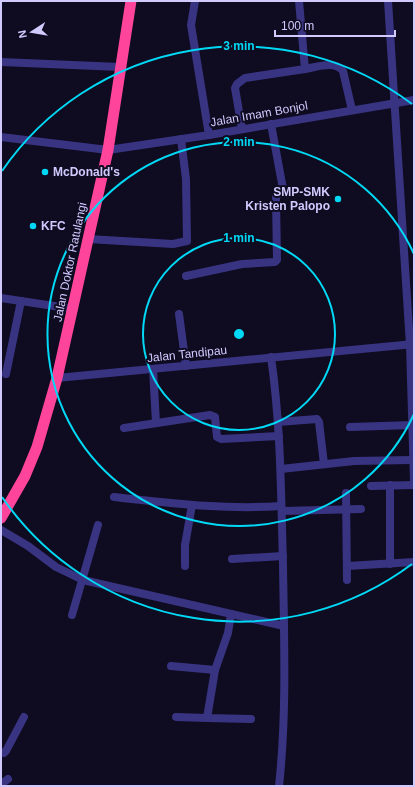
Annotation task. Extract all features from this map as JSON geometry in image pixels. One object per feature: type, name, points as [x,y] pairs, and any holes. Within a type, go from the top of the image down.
[{"type":"highway","name":"Jalan Doktor Ratulangi","points":[[1,518],[35,452],[57,378],[74,309],[108,150],[131,1]]},
{"type":"street","points":[[195,1],[191,25],[209,135]]},
{"type":"street","points":[[298,1],[305,69]]},
{"type":"street","points":[[388,1],[412,344],[412,460],[414,482]]},
{"type":"street","points":[[1,62],[120,67]]},
{"type":"street","points":[[242,129],[235,88],[237,84],[246,78],[335,65],[340,67],[343,71],[352,110]]},
{"type":"street","name":"Jalan Imam Bonjol","points":[[1,137],[108,150],[209,135],[414,100]]},
{"type":"street","points":[[186,276],[242,264],[275,262],[277,260],[276,198],[283,192],[283,189],[271,124]]},
{"type":"street","points":[[88,239],[174,244],[187,241],[186,179],[181,139]]},
{"type":"street","points":[[1,298],[74,309]]},
{"type":"street","points":[[6,374],[21,301]]},
{"type":"street","points":[[179,314],[186,366]]},
{"type":"street","name":"Jalan Tandipau","points":[[57,378],[412,344]]},
{"type":"street","points":[[271,357],[278,422],[282,509],[284,626],[282,762],[279,786]]},
{"type":"street","points":[[153,369],[156,423]]},
{"type":"street","points":[[124,428],[210,415],[215,417],[217,437],[220,439],[279,436]]},
{"type":"street","points":[[278,422],[317,419],[319,422],[324,464]]},
{"type":"street","points":[[350,427],[413,424]]},
{"type":"street","points":[[281,469],[354,461],[412,460]]},
{"type":"street","points":[[390,485],[390,564]]},
{"type":"street","points":[[371,486],[414,485]]},
{"type":"street","points":[[346,493],[346,580]]},
{"type":"street","points":[[114,497],[240,508],[361,509]]},
{"type":"street","points":[[185,566],[185,545],[192,505]]},
{"type":"street","points":[[72,615],[98,525]]},
{"type":"street","points":[[1,530],[28,546],[56,567],[83,580],[284,626]]},
{"type":"street","points":[[232,559],[282,556]]},
{"type":"street","points":[[347,566],[414,562]]},
{"type":"street","points":[[207,718],[215,670],[228,634],[231,614]]},
{"type":"street","points":[[171,666],[215,670]]},
{"type":"street","points":[[1,752],[4,753],[6,751],[24,717]]},
{"type":"street","points":[[176,717],[251,719]]},
{"type":"street","points":[[1,784],[8,779]]},
{"type":"place","name":"McDonald's","points":[[45,172]]},
{"type":"place","name":"SMP-SMK Kristen Palopo","points":[[338,199]]},
{"type":"place","name":"KFC","points":[[33,226]]}]
